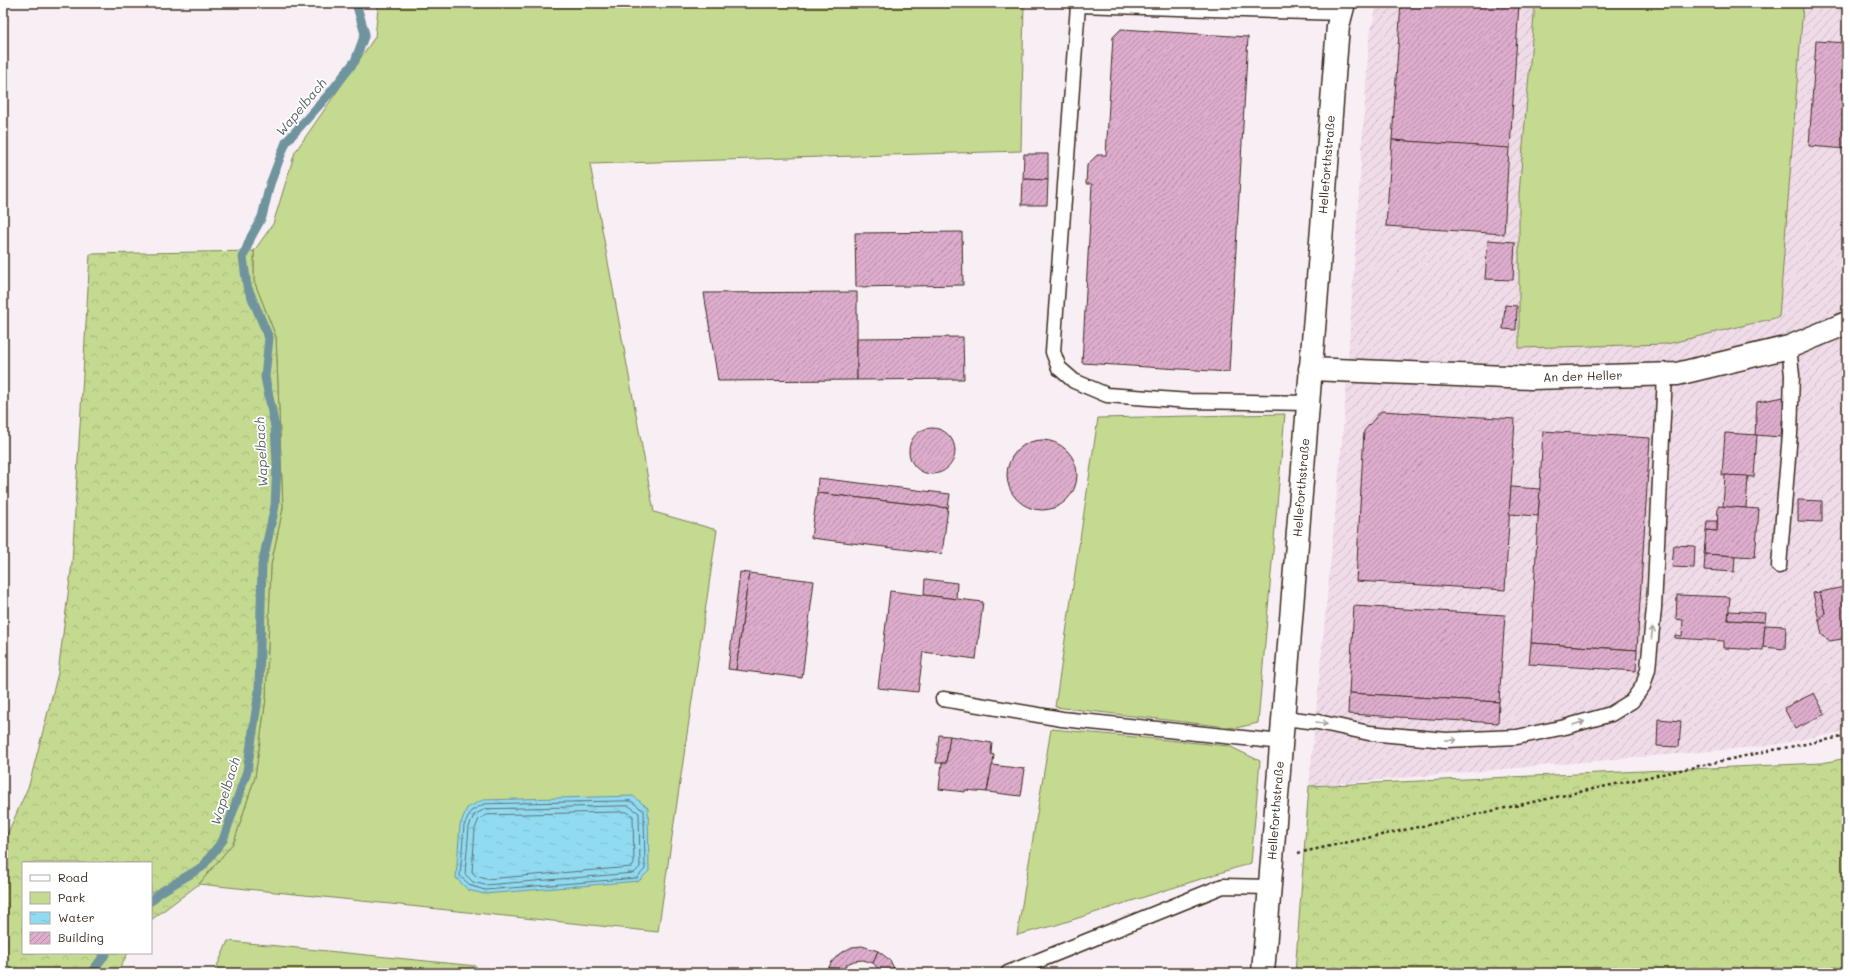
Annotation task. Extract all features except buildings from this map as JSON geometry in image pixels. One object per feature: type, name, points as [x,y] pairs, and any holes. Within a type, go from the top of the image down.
[{"type":"street","name":"Helleforthstraße","points":[[1263,973],[1338,26],[1343,8]]},
{"type":"street","name":"An der Heller","points":[[1310,369],[1531,378],[1677,374],[1788,347],[1847,322]]},
{"type":"lane","points":[[1308,403],[1190,401],[1107,395],[1074,381],[1059,368],[1053,352],[1078,5],[1343,8]]},
{"type":"lane","points":[[1779,566],[1790,434],[1792,375],[1788,347]]},
{"type":"lane","points":[[1284,718],[1318,722],[1370,733],[1446,740],[1517,738],[1565,727],[1611,714],[1632,701],[1643,686],[1648,669],[1654,608],[1665,374]]},
{"type":"lane","points":[[943,699],[1062,719],[1282,742]]},
{"type":"lane","points":[[1008,973],[1223,886],[1270,887]]},
{"type":"path","points":[[1273,858],[1768,751],[1847,736]]},
{"type":"shaded area","points":[[1377,3],[1535,3],[1519,194],[1520,348],[1667,344],[1802,6],[1770,3],[1847,3],[1847,731],[1768,746],[1309,786],[1344,419],[1369,40]]},
{"type":"green space","points":[[376,3],[1024,3],[1021,151],[590,164],[654,512],[717,530],[658,932],[199,884],[234,842],[255,777],[266,698],[271,565],[283,508],[276,337],[254,281],[254,251],[273,224],[295,152],[375,37],[378,8]]},
{"type":"green space","points":[[1535,3],[1770,3],[1803,6],[1779,317],[1667,344],[1519,348],[1519,194]]},
{"type":"green space","points":[[254,251],[254,281],[276,337],[283,508],[271,565],[266,698],[255,777],[234,842],[199,884],[152,919],[152,862],[22,862],[22,954],[127,954],[117,973],[3,973],[3,844],[29,785],[58,673],[72,563],[90,254]]},
{"type":"green space","points":[[1285,414],[1258,723],[1236,728],[1055,707],[1098,418]]},
{"type":"green space","points":[[1051,729],[1229,746],[1260,761],[1251,863],[1053,926],[1017,935]]},
{"type":"green space","points":[[1847,758],[1847,973],[1295,973],[1309,786],[1822,763]]},
{"type":"green space","points":[[228,941],[476,966],[477,973],[214,973]]},
{"type":"water","points":[[633,796],[648,808],[649,871],[639,881],[484,894],[468,890],[456,878],[460,825],[467,808],[483,800]]},
{"type":"waterway","name":"Wapelbach","points":[[152,900],[159,893],[202,867],[223,840],[247,771],[259,691],[262,565],[275,506],[277,464],[275,427],[265,377],[269,338],[247,286],[243,257],[251,237],[262,217],[270,184],[286,142],[330,93],[355,61],[365,34],[356,3]]},
{"type":"waterway","name":"Wapelbach","points":[[91,973],[105,954]]}]
